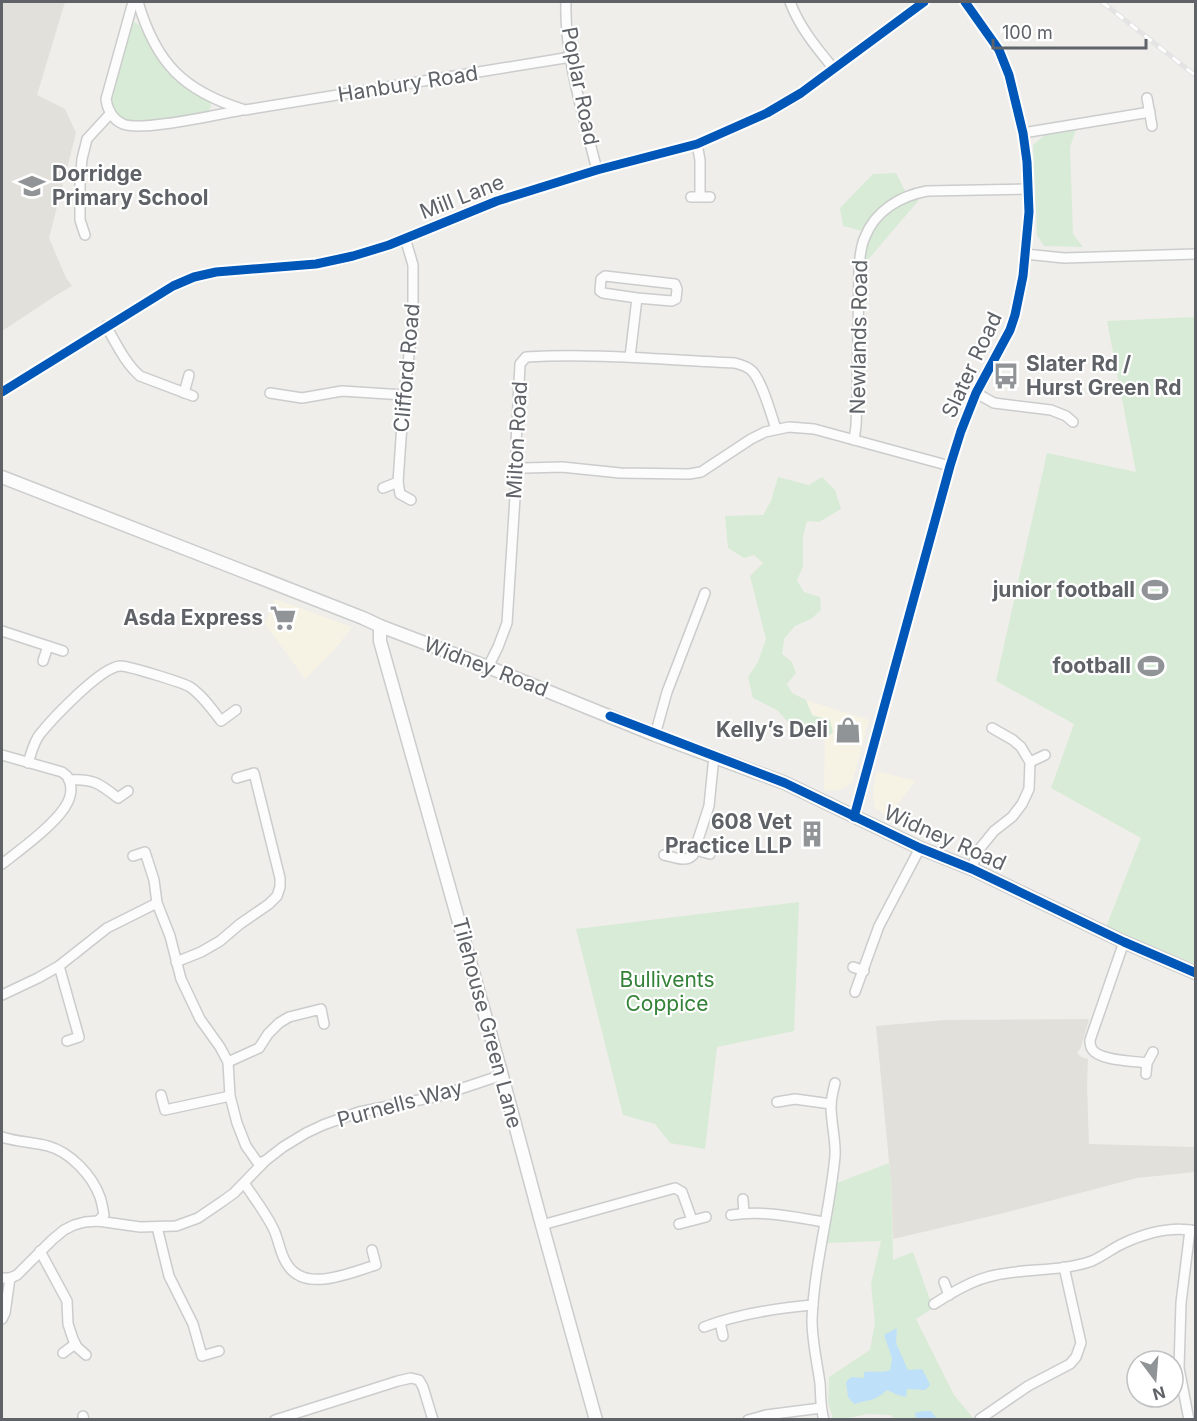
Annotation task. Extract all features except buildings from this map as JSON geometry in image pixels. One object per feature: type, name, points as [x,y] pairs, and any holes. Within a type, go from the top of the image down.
[{"type":"street","points":[[85,235],[80,220],[82,159],[87,139],[110,114],[106,99],[133,2]]},
{"type":"street","name":"Hanbury Road","points":[[138,2],[157,50],[167,65],[191,86],[225,104],[245,110]]},
{"type":"street","name":"Poplar Road","points":[[566,2],[571,57],[597,170]]},
{"type":"street","points":[[790,2],[808,37],[834,69]]},
{"type":"street","name":"Mill Lane","points":[[2,392],[100,332],[106,326],[173,286],[194,277],[216,272],[332,261],[389,245],[497,201],[597,170],[697,144],[766,113],[801,93],[924,2]]},
{"type":"street","name":"Slater Road","points":[[854,817],[961,430],[976,393],[1006,338],[1015,315],[1023,276],[1029,212],[1023,133],[1009,75],[999,50],[965,2]]},
{"type":"street","name":"Hanbury Road","points":[[110,114],[115,120],[132,127],[181,121],[571,57]]},
{"type":"street","points":[[1147,98],[1152,126]]},
{"type":"street","points":[[1023,133],[1150,112]]},
{"type":"street","points":[[697,144],[700,160],[700,197]]},
{"type":"street","name":"Newlands Road","points":[[854,440],[860,251],[869,228],[882,211],[915,193],[1028,189]]},
{"type":"street","name":"Clifford Road","points":[[398,482],[412,323],[412,265],[405,238]]},
{"type":"street","points":[[1025,254],[1064,258],[1196,254]]},
{"type":"street","points":[[605,276],[675,284],[677,289],[676,299],[672,301],[637,297],[603,293],[600,291],[602,279],[605,276]]},
{"type":"street","points":[[630,357],[637,297]]},
{"type":"street","points":[[106,326],[134,371],[140,376],[188,395],[189,375]]},
{"type":"street","name":"Milton Road","points":[[488,667],[507,623],[517,466],[520,364],[525,357],[630,357],[735,363],[754,373],[776,429]]},
{"type":"street","points":[[270,393],[302,398],[342,391],[404,395]]},
{"type":"street","points":[[976,393],[994,404],[1051,410],[1066,416],[1073,422]]},
{"type":"street","points":[[517,466],[525,468],[562,467],[621,473],[689,474],[701,472],[765,432],[789,427],[814,429],[950,466]]},
{"type":"street","name":"Widney Road","points":[[2,477],[656,735],[785,783],[920,848],[972,869],[1124,942],[1196,973]]},
{"type":"street","points":[[383,488],[398,482],[400,494],[411,500]]},
{"type":"street","points":[[656,735],[667,693],[705,593]]},
{"type":"street","name":"Tilehouse Green Lane","points":[[380,626],[380,641],[596,1419]]},
{"type":"street","points":[[2,631],[63,651]]},
{"type":"street","points":[[43,661],[48,646]]},
{"type":"street","points":[[28,763],[39,735],[51,722],[101,674],[120,666],[188,686],[199,695],[221,721],[236,711]]},
{"type":"street","points":[[972,869],[977,852],[994,831],[1022,804],[1029,789],[1030,762],[1021,747],[992,728]]},
{"type":"street","points":[[2,754],[62,772],[67,776],[72,787],[66,806],[55,819],[2,864]]},
{"type":"street","points":[[1030,762],[1045,755]]},
{"type":"street","points":[[664,855],[684,859],[690,858],[695,850],[709,806],[714,756]]},
{"type":"street","points":[[176,962],[220,941],[269,904],[277,896],[280,887],[280,878],[254,773],[237,778]]},
{"type":"street","points":[[69,780],[92,781],[100,784],[118,798],[128,791]]},
{"type":"street","points":[[855,992],[879,926],[920,848]]},
{"type":"street","points":[[695,850],[710,854]]},
{"type":"street","points":[[133,856],[146,852],[154,879],[157,903],[170,936],[181,979],[200,1019],[228,1062],[230,1096],[246,1146],[258,1163],[265,1161]]},
{"type":"street","points":[[2,994],[59,966],[107,928],[157,903]]},
{"type":"street","points":[[1124,942],[1090,1040],[1091,1048],[1101,1058],[1147,1063]]},
{"type":"street","points":[[59,966],[79,1036],[67,1041]]},
{"type":"street","points":[[853,967],[864,971]]},
{"type":"street","points":[[228,1062],[259,1048],[268,1034],[289,1017],[321,1009],[324,1024]]},
{"type":"street","points":[[1146,1074],[1147,1063],[1153,1052]]},
{"type":"street","name":"Purnells Way","points":[[6,1278],[17,1275],[64,1230],[85,1222],[98,1221],[140,1227],[176,1226],[198,1218],[234,1193],[265,1161],[306,1133],[342,1117],[439,1096],[502,1075]]},
{"type":"street","points":[[824,1419],[812,1323],[835,1152],[831,1104],[835,1083]]},
{"type":"street","points":[[161,1095],[165,1110],[230,1096]]},
{"type":"street","points":[[777,1102],[795,1099],[831,1104]]},
{"type":"street","points":[[2,1137],[12,1141],[50,1147],[77,1163],[99,1195],[104,1215],[98,1221]]},
{"type":"street","points":[[244,1183],[274,1230],[287,1265],[295,1273],[311,1280],[325,1280],[376,1265],[372,1250]]},
{"type":"street","points":[[542,1224],[675,1188],[682,1192],[692,1220]]},
{"type":"street","points":[[743,1198],[744,1213]]},
{"type":"street","points":[[731,1215],[776,1214],[824,1222]]},
{"type":"street","points":[[679,1224],[706,1216]]},
{"type":"street","points":[[157,1227],[169,1276],[193,1324],[202,1356],[219,1351]]},
{"type":"street","points":[[934,1304],[978,1280],[993,1275],[1064,1267],[1091,1261],[1145,1234],[1167,1230],[1193,1231],[1181,1303],[1179,1368],[1190,1419]]},
{"type":"street","points":[[40,1251],[67,1301],[68,1324],[75,1344],[86,1355]]},
{"type":"street","points":[[980,1419],[1028,1386],[1070,1364],[1076,1357],[1081,1343],[1064,1267]]},
{"type":"street","points":[[2,1319],[6,1278]]},
{"type":"street","points":[[944,1282],[949,1295]]},
{"type":"street","points":[[704,1327],[779,1308],[813,1305]]},
{"type":"street","points":[[720,1322],[723,1336]]},
{"type":"street","points":[[63,1353],[75,1344]]},
{"type":"street","points":[[274,1419],[411,1378],[418,1380],[423,1387],[433,1419]]},
{"type":"street","points":[[748,1419],[821,1408]]},
{"type":"shaded area","name":"Dorridge Primary School","points":[[2,2],[65,2],[37,95],[65,109],[76,133],[49,238],[66,278],[72,286],[2,331]]},
{"type":"shaded area","points":[[275,599],[352,627],[335,649],[305,679],[265,624]]},
{"type":"shaded area","points":[[806,700],[869,720],[852,783],[840,790],[824,790],[825,739],[833,732],[812,715]]},
{"type":"shaded area","points":[[877,771],[915,781],[888,817],[875,808],[873,793]]},
{"type":"shaded area","points":[[1089,1019],[1077,1053],[1088,1059],[1089,1144],[1195,1147],[1195,1172],[1137,1178],[893,1239],[891,1182],[876,1026],[945,1020]]},
{"type":"green space","points":[[134,22],[145,32],[154,52],[174,77],[210,102],[209,111],[135,124],[118,118],[109,100],[130,24]]},
{"type":"green space","points":[[1076,130],[1070,147],[1073,234],[1083,247],[1044,246],[1037,235],[1033,145],[1045,135]]},
{"type":"green space","points":[[896,173],[909,199],[918,197],[919,200],[866,262],[864,258],[870,233],[843,226],[840,208],[873,174]]},
{"type":"green space","points":[[1195,317],[1195,964],[1106,927],[1141,838],[1051,788],[1074,724],[996,681],[1047,453],[1136,472],[1107,321]]},
{"type":"green space","points":[[778,477],[809,485],[822,477],[835,490],[841,509],[819,522],[807,521],[803,537],[803,567],[797,580],[804,592],[820,597],[821,610],[811,619],[795,626],[784,639],[782,654],[792,662],[796,673],[787,684],[792,693],[806,700],[812,715],[830,720],[833,732],[825,739],[800,731],[777,710],[753,698],[748,677],[758,662],[766,639],[750,576],[763,563],[754,555],[744,558],[728,548],[725,516],[763,515],[771,501]]},
{"type":"green space","name":"Bullivents Coppice","points":[[799,902],[794,1031],[717,1047],[705,1149],[670,1143],[655,1124],[623,1115],[576,929]]},
{"type":"green space","points":[[889,1163],[893,1260],[913,1252],[933,1308],[916,1319],[954,1395],[974,1419],[894,1419],[891,1415],[868,1414],[833,1419],[828,1402],[829,1377],[870,1350],[875,1323],[871,1284],[881,1241],[826,1243],[837,1183]]},
{"type":"water","points":[[897,1328],[896,1343],[908,1370],[922,1369],[930,1385],[925,1390],[907,1389],[906,1397],[887,1390],[875,1398],[854,1404],[848,1397],[846,1382],[851,1377],[864,1378],[864,1372],[890,1370],[892,1358],[884,1335]]},
{"type":"water","points":[[931,1411],[937,1419],[916,1419],[915,1413]]},
{"type":"railway","points":[[1102,2],[1196,76]]},
{"type":"cycle path","points":[[2,392],[173,286],[194,277],[216,272],[316,264],[353,256],[389,245],[497,201],[597,170],[697,144],[767,113],[801,93],[924,2]]},
{"type":"cycle path","points":[[854,817],[950,466],[976,393],[1010,330],[1023,276],[1029,212],[1023,133],[1009,75],[999,50],[965,2]]},
{"type":"cycle path","points":[[610,716],[785,783],[920,848],[972,869],[1124,942],[1196,973]]},
{"type":"place","name":"Dorridge Primary School","points":[[32,186]]},
{"type":"place","name":"Slater Rd / Hurst Green Rd","points":[[1006,376]]},
{"type":"place","name":"junior football","points":[[1155,590]]},
{"type":"place","name":"Asda Express","points":[[283,618]]},
{"type":"place","name":"football","points":[[1151,666]]},
{"type":"place","name":"Kelly’s Deli","points":[[848,730]]},
{"type":"place","name":"608 Vet Practice LLP","points":[[812,834]]}]
